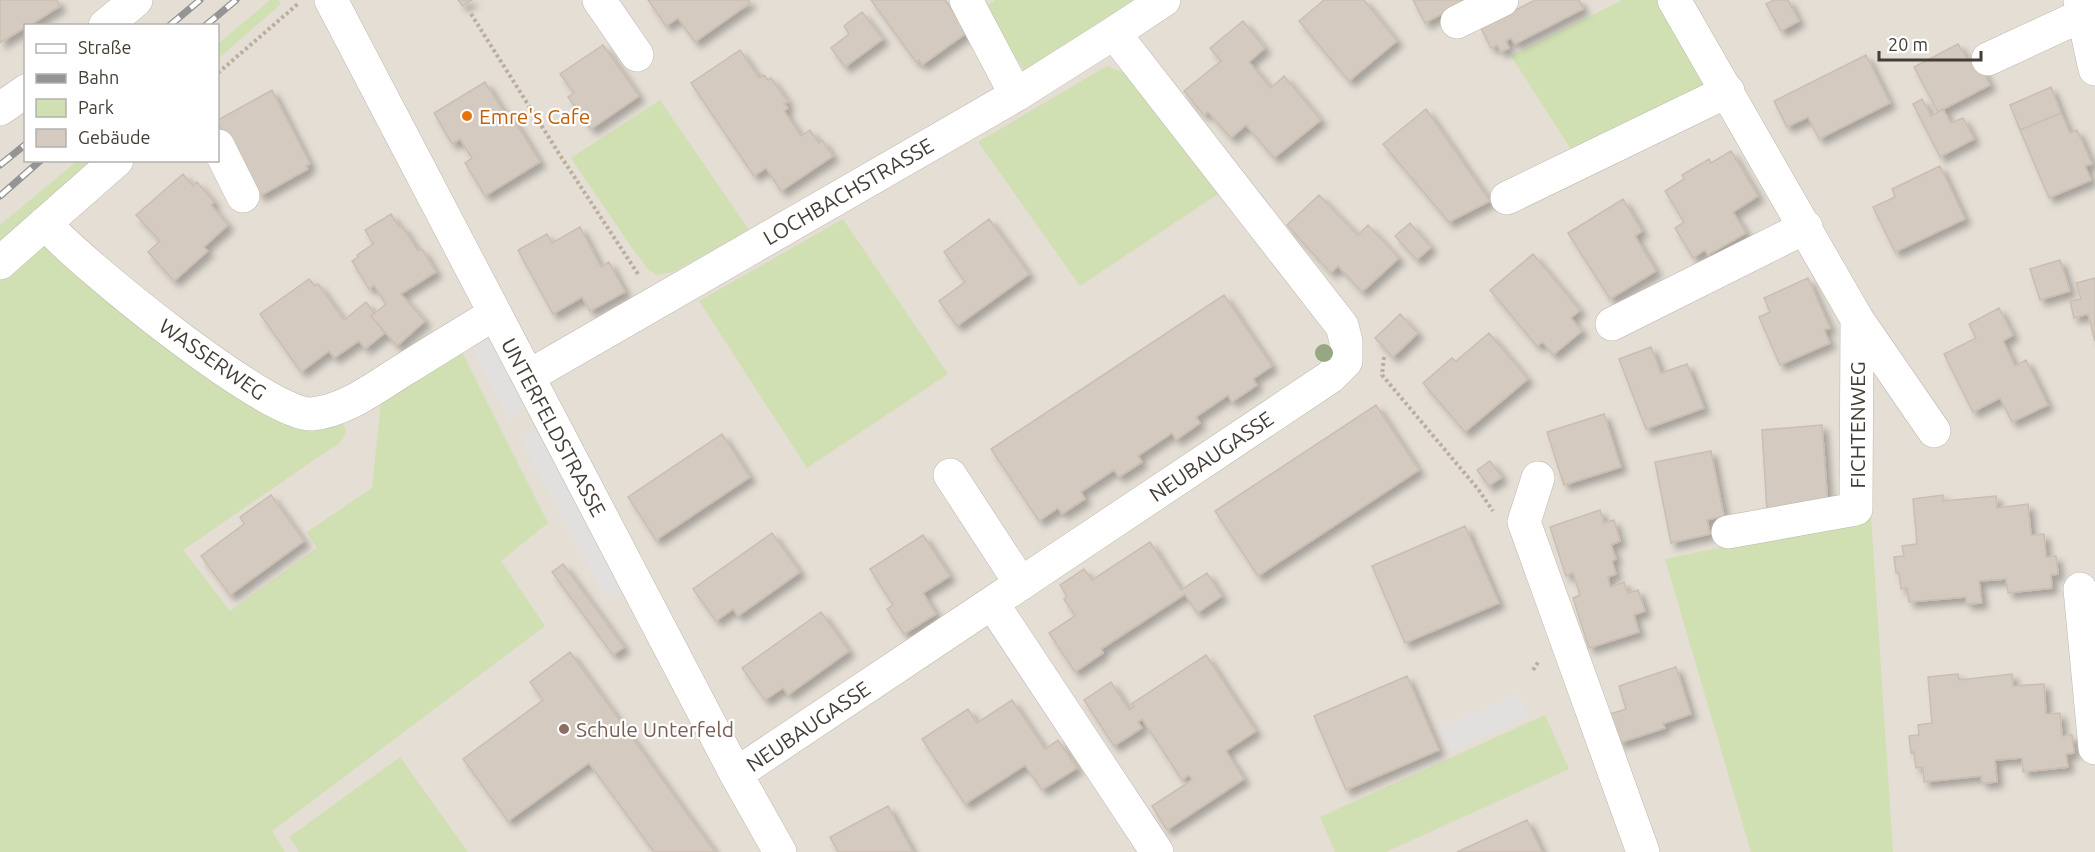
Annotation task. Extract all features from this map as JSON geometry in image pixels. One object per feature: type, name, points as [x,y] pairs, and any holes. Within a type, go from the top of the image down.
[{"type":"street","points":[[107,24],[136,0]]},
{"type":"street","name":"UNTERFELDSTRASSE","points":[[331,0],[736,774],[780,852]]},
{"type":"street","points":[[599,0],[637,55]]},
{"type":"street","points":[[966,0],[1016,95]]},
{"type":"street","name":"LOCHBACHSTRASSE","points":[[529,376],[1016,95],[1164,0]]},
{"type":"street","points":[[1457,22],[1502,0]]},
{"type":"street","name":"FICHTENWEG","points":[[1674,0],[1857,319],[1934,431]]},
{"type":"street","points":[[1988,59],[2082,7],[2095,69]]},
{"type":"street","name":"NEUBAUGASSE","points":[[736,774],[1330,377],[1346,361],[1346,341],[1342,326],[1114,33]]},
{"type":"street","points":[[1507,198],[1728,91]]},
{"type":"street","points":[[0,110],[24,92]]},
{"type":"street","points":[[219,148],[243,196]]},
{"type":"street","points":[[0,263],[115,162]]},
{"type":"street","name":"WASSERWEG","points":[[45,223],[66,246],[138,306],[238,380],[287,407],[310,415],[337,409],[494,314]]},
{"type":"street","points":[[1612,324],[1806,227]]},
{"type":"street","name":"FICHTENWEG","points":[[1728,532],[1856,509],[1857,319]]},
{"type":"street","points":[[951,475],[1021,584]]},
{"type":"street","points":[[1538,478],[1524,522],[1643,852]]},
{"type":"street","points":[[2080,589],[2095,748]]},
{"type":"street","points":[[992,603],[1157,852]]},
{"type":"path","points":[[219,72],[295,7]]},
{"type":"path","points":[[471,14],[656,302]]},
{"type":"path","points":[[1384,357],[1382,375],[1478,489],[1496,516]]},
{"type":"path","points":[[1533,670],[1543,656]]},
{"type":"shaded area","points":[[0,0],[2095,0],[2095,852],[0,852]]},
{"type":"shaded area","points":[[493,338],[530,406],[508,418],[472,349]]},
{"type":"shaded area","points":[[542,429],[629,588],[606,599],[521,440]]},
{"type":"shaded area","points":[[1518,693],[1529,717],[1448,752],[1438,729]]},
{"type":"green space","points":[[270,0],[278,0],[281,4],[219,58],[219,43]]},
{"type":"green space","points":[[995,0],[1138,0],[1024,70],[984,8]]},
{"type":"green space","points":[[1622,0],[1665,0],[1704,82],[1701,92],[1578,160],[1511,56]]},
{"type":"green space","points":[[1107,66],[1125,73],[1221,192],[1080,286],[978,142]]},
{"type":"green space","points":[[660,100],[749,230],[673,272],[657,275],[648,269],[630,245],[571,158]]},
{"type":"green space","points":[[76,162],[100,162],[0,249],[0,225]]},
{"type":"green space","points":[[843,219],[948,374],[807,468],[699,301]]},
{"type":"green space","points":[[51,247],[333,422],[343,424],[345,427],[345,434],[339,443],[183,550],[230,611],[317,548],[307,532],[372,488],[381,402],[459,346],[548,523],[501,561],[545,626],[272,831],[285,852],[0,852],[0,278],[34,250]]},
{"type":"green space","points":[[1871,516],[1893,852],[1751,852],[1665,559]]},
{"type":"green space","points":[[1545,715],[1569,769],[1386,852],[1335,852],[1320,817]]},
{"type":"green space","points":[[400,757],[468,852],[300,852],[289,837]]},
{"type":"building","points":[[0,0],[57,0],[60,6],[32,24],[24,24],[24,28],[0,43]]},
{"type":"building","points":[[458,0],[472,0],[463,6]]},
{"type":"building","points":[[648,0],[749,0],[750,3],[695,42],[678,18],[666,26]]},
{"type":"building","points":[[871,0],[945,0],[965,28],[963,30],[965,34],[922,65],[919,60],[916,62]]},
{"type":"building","points":[[1324,0],[1364,0],[1397,41],[1349,81],[1299,21]]},
{"type":"building","points":[[1413,0],[1468,0],[1425,23]]},
{"type":"building","points":[[1535,0],[1579,0],[1583,9],[1515,44],[1511,38],[1506,41],[1509,48],[1501,52],[1497,45],[1491,48],[1481,28]]},
{"type":"building","points":[[1774,0],[1788,0],[1799,21],[1781,31],[1766,4]]},
{"type":"building","points":[[862,12],[883,39],[845,67],[831,48],[849,34],[844,26]]},
{"type":"building","points":[[1243,21],[1265,48],[1249,62],[1271,88],[1284,76],[1321,120],[1274,158],[1246,125],[1231,138],[1208,112],[1204,115],[1184,91],[1221,61],[1210,48]]},
{"type":"building","points":[[1958,44],[1967,59],[1975,55],[1990,85],[1938,112],[1914,67]]},
{"type":"building","points":[[603,45],[639,96],[591,129],[568,97],[574,93],[560,74]]},
{"type":"building","points":[[740,50],[759,78],[764,75],[768,80],[771,78],[788,102],[784,103],[788,108],[784,111],[801,136],[810,130],[819,143],[822,140],[833,156],[781,191],[766,168],[754,176],[691,83]]},
{"type":"building","points":[[1866,55],[1890,103],[1819,139],[1808,117],[1787,127],[1774,101]]},
{"type":"building","points":[[485,82],[505,114],[509,112],[540,162],[485,196],[465,163],[472,158],[460,139],[452,144],[434,113]]},
{"type":"building","points":[[2051,87],[2061,113],[2020,130],[2010,105]]},
{"type":"building","points":[[272,90],[310,164],[306,166],[308,169],[260,196],[219,125],[219,119]]},
{"type":"building","points":[[1922,99],[1931,116],[1943,109],[1951,123],[1963,118],[1974,139],[1940,157],[1913,104]]},
{"type":"building","points":[[1426,109],[1490,201],[1449,222],[1383,144]]},
{"type":"building","points":[[2061,113],[2070,133],[2077,130],[2092,164],[2085,166],[2091,180],[2049,198],[2020,130]]},
{"type":"building","points":[[1731,151],[1758,196],[1733,212],[1746,233],[1708,255],[1705,250],[1693,258],[1675,228],[1684,222],[1665,191],[1684,179],[1682,175],[1709,159],[1711,163]]},
{"type":"building","points":[[1940,166],[1965,219],[1895,252],[1873,207],[1895,197],[1892,189]]},
{"type":"building","points":[[183,174],[193,186],[197,182],[214,202],[211,205],[228,225],[204,247],[208,251],[174,281],[148,252],[160,241],[136,215]]},
{"type":"building","points":[[1319,195],[1358,235],[1368,225],[1399,258],[1362,292],[1338,266],[1331,273],[1287,225]]},
{"type":"building","points":[[1623,199],[1642,231],[1635,236],[1656,271],[1610,299],[1568,233]]},
{"type":"building","points":[[391,214],[399,227],[402,226],[418,251],[422,249],[436,272],[401,294],[425,321],[397,346],[371,316],[386,304],[374,285],[369,289],[352,261],[373,244],[365,230]]},
{"type":"building","points":[[989,219],[1029,274],[957,326],[939,301],[965,282],[944,252]]},
{"type":"building","points":[[1410,223],[1431,247],[1417,260],[1395,236]]},
{"type":"building","points":[[580,227],[601,267],[609,262],[625,292],[590,311],[582,297],[553,314],[518,250],[547,234],[552,243]]},
{"type":"building","points":[[1533,254],[1580,310],[1571,318],[1582,331],[1553,355],[1543,342],[1537,346],[1490,290]]},
{"type":"building","points":[[2060,260],[2070,291],[2040,300],[2030,269]]},
{"type":"building","points":[[1808,278],[1830,328],[1824,330],[1830,343],[1780,365],[1759,317],[1770,312],[1764,298]]},
{"type":"building","points":[[2095,278],[2095,341],[2088,314],[2074,318],[2070,301],[2081,299],[2076,283]]},
{"type":"building","points":[[309,279],[315,286],[318,284],[344,320],[366,302],[374,313],[371,316],[385,333],[365,349],[359,341],[334,358],[329,351],[301,372],[260,314]]},
{"type":"building","points":[[1224,295],[1272,366],[1253,379],[1257,385],[1232,402],[1228,395],[1196,417],[1200,423],[1176,440],[1172,433],[1138,456],[1142,462],[1119,477],[1114,470],[1081,492],[1085,499],[1062,514],[1058,508],[1039,521],[991,449]]},
{"type":"building","points":[[1999,308],[2013,335],[2003,341],[2015,366],[2026,360],[2048,405],[2012,422],[2000,398],[1973,412],[1944,354],[1976,338],[1969,324]]},
{"type":"building","points":[[1400,314],[1418,333],[1393,357],[1375,338]]},
{"type":"building","points":[[1489,333],[1528,379],[1465,432],[1423,383],[1452,358],[1456,361]]},
{"type":"building","points":[[1651,347],[1661,373],[1687,364],[1704,408],[1646,429],[1619,359]]},
{"type":"building","points":[[1376,405],[1419,470],[1258,576],[1215,511]]},
{"type":"building","points":[[1604,414],[1621,467],[1564,485],[1547,432]]},
{"type":"building","points":[[1822,425],[1828,506],[1767,511],[1762,430]]},
{"type":"building","points":[[722,434],[750,477],[656,540],[628,497]]},
{"type":"building","points":[[1711,451],[1724,516],[1707,520],[1710,534],[1671,543],[1655,462]]},
{"type":"building","points":[[1490,461],[1502,477],[1489,486],[1477,470]]},
{"type":"building","points":[[271,495],[304,541],[230,595],[201,556],[244,524],[240,517]]},
{"type":"building","points":[[1943,495],[1943,501],[1996,496],[1997,508],[2028,504],[2031,535],[2044,534],[2046,557],[2056,556],[2058,574],[2051,575],[2052,588],[2008,593],[2006,579],[1979,581],[1982,603],[1966,604],[1966,597],[1909,602],[1907,588],[1901,589],[1894,557],[1904,556],[1902,546],[1917,544],[1913,499]]},
{"type":"building","points":[[1600,510],[1604,523],[1614,520],[1620,541],[1611,545],[1616,559],[1612,561],[1616,574],[1608,577],[1610,587],[1624,582],[1628,593],[1638,590],[1645,611],[1634,615],[1639,632],[1589,648],[1573,598],[1580,595],[1573,573],[1566,576],[1550,527]]},
{"type":"building","points":[[1465,526],[1499,603],[1405,643],[1372,566]]},
{"type":"building","points":[[772,533],[800,572],[738,616],[733,609],[716,621],[693,589]]},
{"type":"building","points":[[923,535],[950,576],[923,593],[936,614],[904,634],[887,609],[893,605],[870,569]]},
{"type":"building","points":[[1150,542],[1181,590],[1207,573],[1222,596],[1197,613],[1185,594],[1101,649],[1103,653],[1075,672],[1049,633],[1075,616],[1064,599],[1067,596],[1060,585],[1084,569],[1092,580]]},
{"type":"building","points":[[563,564],[624,647],[613,655],[552,572]]},
{"type":"building","points":[[821,612],[849,651],[788,695],[783,688],[765,700],[742,668]]},
{"type":"building","name":"Schule Unterfeld","points":[[570,652],[715,852],[654,852],[589,763],[508,821],[463,759],[543,700],[530,682]]},
{"type":"building","points":[[1206,655],[1256,731],[1226,751],[1244,779],[1167,830],[1152,806],[1192,780],[1189,775],[1182,780],[1142,719],[1138,722],[1142,728],[1114,746],[1084,700],[1111,682],[1129,710],[1134,707],[1131,704]]},
{"type":"building","points":[[1676,667],[1691,714],[1663,724],[1665,728],[1619,743],[1610,714],[1626,709],[1619,686]]},
{"type":"building","points":[[1958,674],[1959,680],[2012,674],[2013,686],[2044,684],[2046,714],[2060,713],[2062,736],[2072,735],[2074,753],[2066,754],[2068,767],[2023,772],[2022,758],[1995,760],[1997,782],[1982,783],[1981,776],[1924,782],[1923,767],[1916,768],[1909,736],[1919,735],[1918,725],[1932,723],[1928,677]]},
{"type":"building","points":[[1407,676],[1439,750],[1346,790],[1314,716]]},
{"type":"building","points":[[1012,700],[1045,749],[1058,740],[1077,768],[1042,790],[1025,765],[965,804],[922,739],[968,709],[977,723]]},
{"type":"building","points":[[888,806],[913,852],[838,852],[830,837]]},
{"type":"building","points":[[1527,820],[1542,852],[1457,852]]},
{"type":"railway","points":[[171,24],[200,0]]},
{"type":"railway","points":[[207,24],[236,0]]},
{"type":"railway","points":[[0,165],[24,146]]},
{"type":"railway","points":[[0,196],[39,162]]},
{"type":"place","name":"Emre's Cafe","points":[[467,116]]},
{"type":"place","name":"Schule Unterfeld","points":[[564,729]]}]
